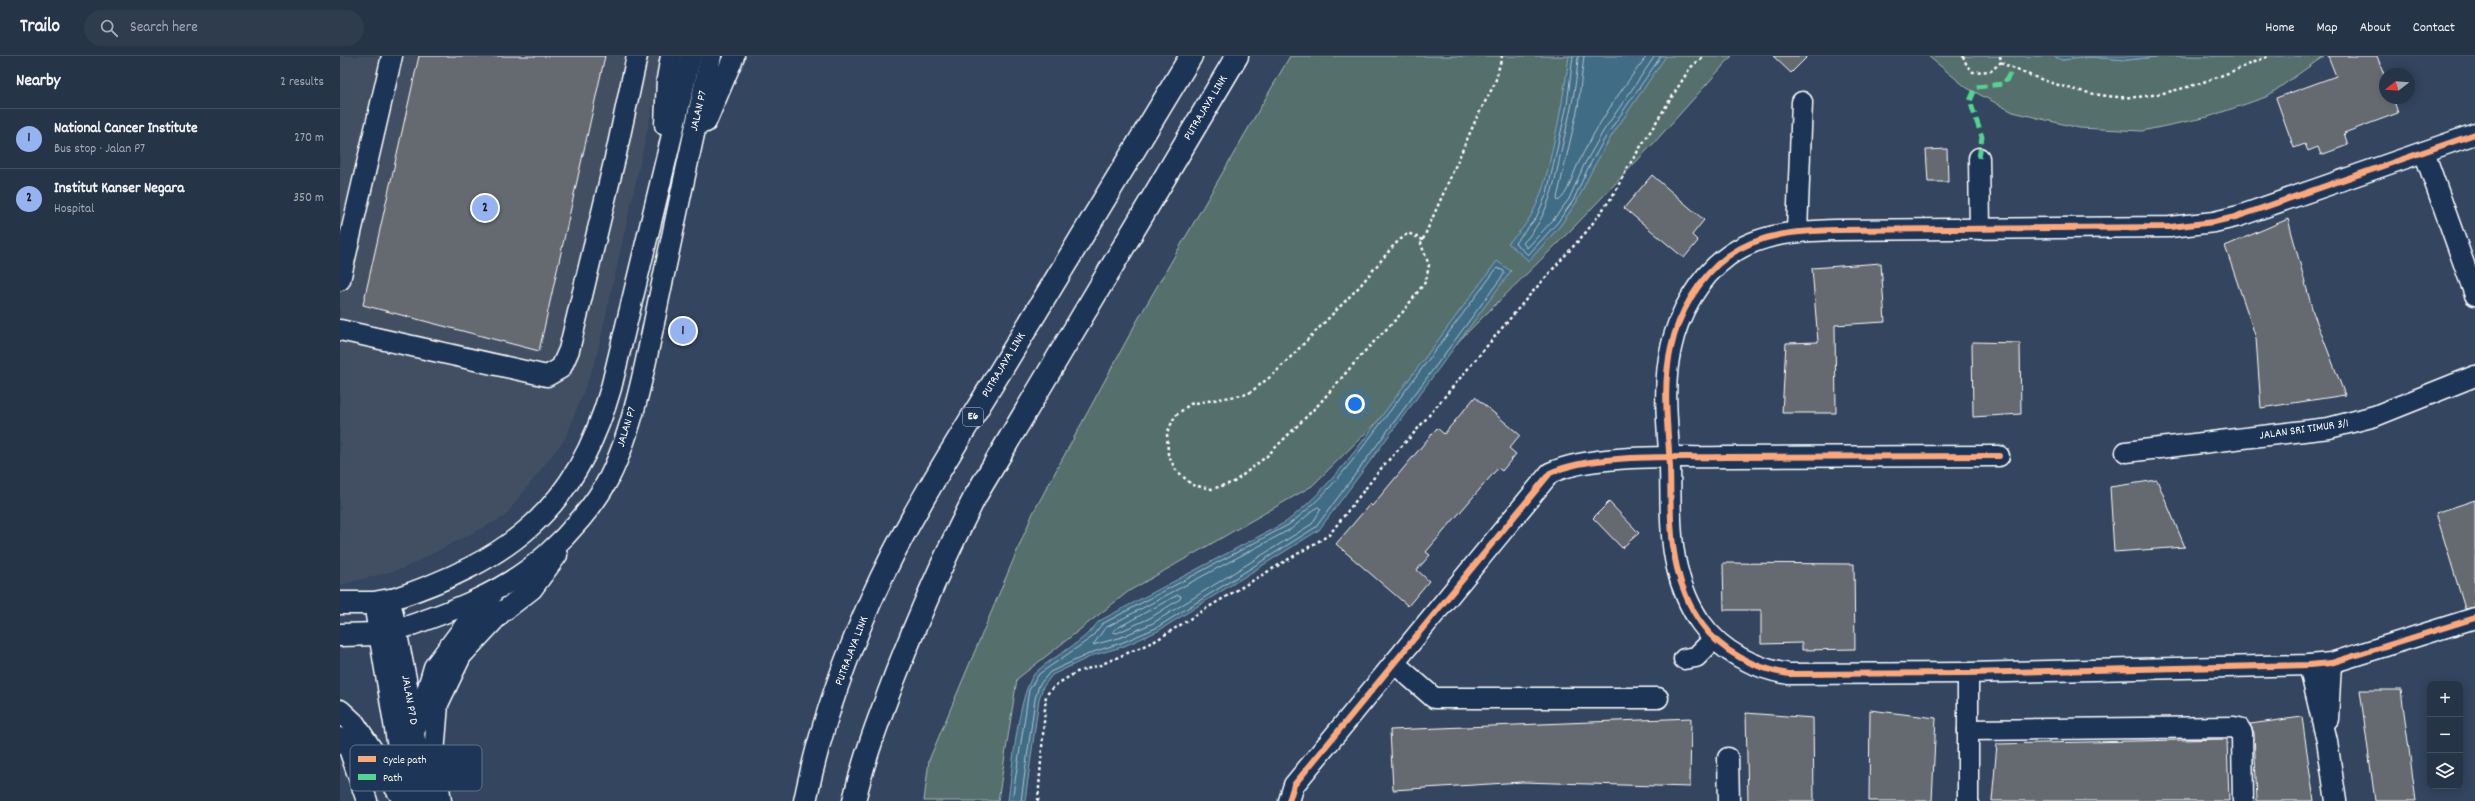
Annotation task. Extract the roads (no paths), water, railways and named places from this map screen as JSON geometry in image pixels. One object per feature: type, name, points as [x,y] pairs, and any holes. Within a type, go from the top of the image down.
[{"type":"main road","name":"PUTRAJAYA LINK","points":[[805,801],[812,767],[832,703],[871,600],[895,552],[935,480],[1191,56]]},
{"type":"main road","name":"PUTRAJAYA LINK","points":[[854,801],[876,727],[934,580],[952,541],[980,489],[1237,56]]},
{"type":"main road","name":"JALAN P7","points":[[340,603],[382,601]]},
{"type":"main road","name":"JALAN P7","points":[[340,635],[388,632]]},
{"type":"main road","points":[[340,711],[354,724],[368,745]]},
{"type":"main road","points":[[399,791],[406,801]]},
{"type":"street","points":[[340,280],[392,56]]},
{"type":"street","points":[[340,330],[547,376],[561,368],[569,350],[637,56]]},
{"type":"street","points":[[664,163],[667,80],[671,56]]},
{"type":"street","name":"JALAN P7","points":[[382,601],[436,585],[484,562],[520,536],[552,506],[584,460],[601,425],[611,388],[691,56]]},
{"type":"street","name":"JALAN P7","points":[[388,632],[461,608],[503,586],[541,559],[576,524],[609,478],[626,435],[649,347],[686,168],[712,56]]},
{"type":"street","points":[[686,168],[734,56]]},
{"type":"street","points":[[1797,231],[1802,102]]},
{"type":"street","points":[[2475,134],[2261,210],[2214,222],[2170,227],[1797,231],[1753,242],[1728,256],[1708,274],[1689,302],[1678,324],[1671,348],[1667,383],[1673,546],[1677,568],[1692,608],[1701,623],[1714,639],[1751,663],[1768,671],[1789,674],[1968,673],[2309,665],[2331,663],[2475,618]]},
{"type":"street","points":[[2424,152],[2475,295]]},
{"type":"street","points":[[1979,158],[1980,229]]},
{"type":"street","name":"JALAN SRI TIMUR 3/1","points":[[2126,452],[2329,428],[2375,416],[2475,376]]},
{"type":"street","points":[[1289,801],[1294,785],[1550,473],[1566,466],[1581,462],[1670,458],[2000,456]]},
{"type":"street","points":[[435,745],[438,704],[461,656],[501,613],[532,589],[576,524]]},
{"type":"street","points":[[415,733],[434,667],[469,620],[503,586]]},
{"type":"street","name":"JALAN P7 D","points":[[382,601],[388,632],[415,733],[417,745]]},
{"type":"street","name":"JALAN P7 D","points":[[388,632],[400,745]]},
{"type":"street","points":[[1684,660],[1696,657],[1714,639]]},
{"type":"street","points":[[1394,663],[1434,698],[1658,698]]},
{"type":"street","points":[[2327,741],[2331,663]]},
{"type":"street","points":[[2309,665],[2327,741],[2336,801]]},
{"type":"street","points":[[1968,673],[1968,801]]},
{"type":"street","points":[[1968,730],[2239,728],[2242,733],[2243,801]]},
{"type":"street","points":[[340,738],[348,746],[350,752]]},
{"type":"street","points":[[1728,758],[1729,801]]},
{"type":"street","points":[[364,791],[367,801]]},
{"type":"street","name":"JALAN P7 D","points":[[405,791],[406,801]]},
{"type":"street","name":"JALAN P7 D","points":[[423,791],[424,801]]},
{"type":"street","points":[[440,791],[441,801]]},
{"type":"water","points":[[1569,56],[1666,56],[1612,135],[1592,170],[1576,203],[1560,226],[1529,261],[1508,243],[1527,223],[1539,199],[1543,187],[1558,124]]},
{"type":"water","points":[[2053,56],[2166,56],[2126,60],[2091,57],[2062,60]]},
{"type":"water","points":[[1497,261],[1511,271],[1319,530],[1158,631],[1122,647],[1094,655],[1052,675],[1043,687],[1039,699],[1025,801],[1008,801],[1017,732],[1025,694],[1030,680],[1037,671],[1085,636],[1099,621],[1286,522],[1302,509],[1330,481],[1356,450]]},
{"type":"place","name":"Institut Kanser Negara","points":[[485,208]]},
{"type":"place","name":"National Cancer Institute","points":[[683,331]]}]
